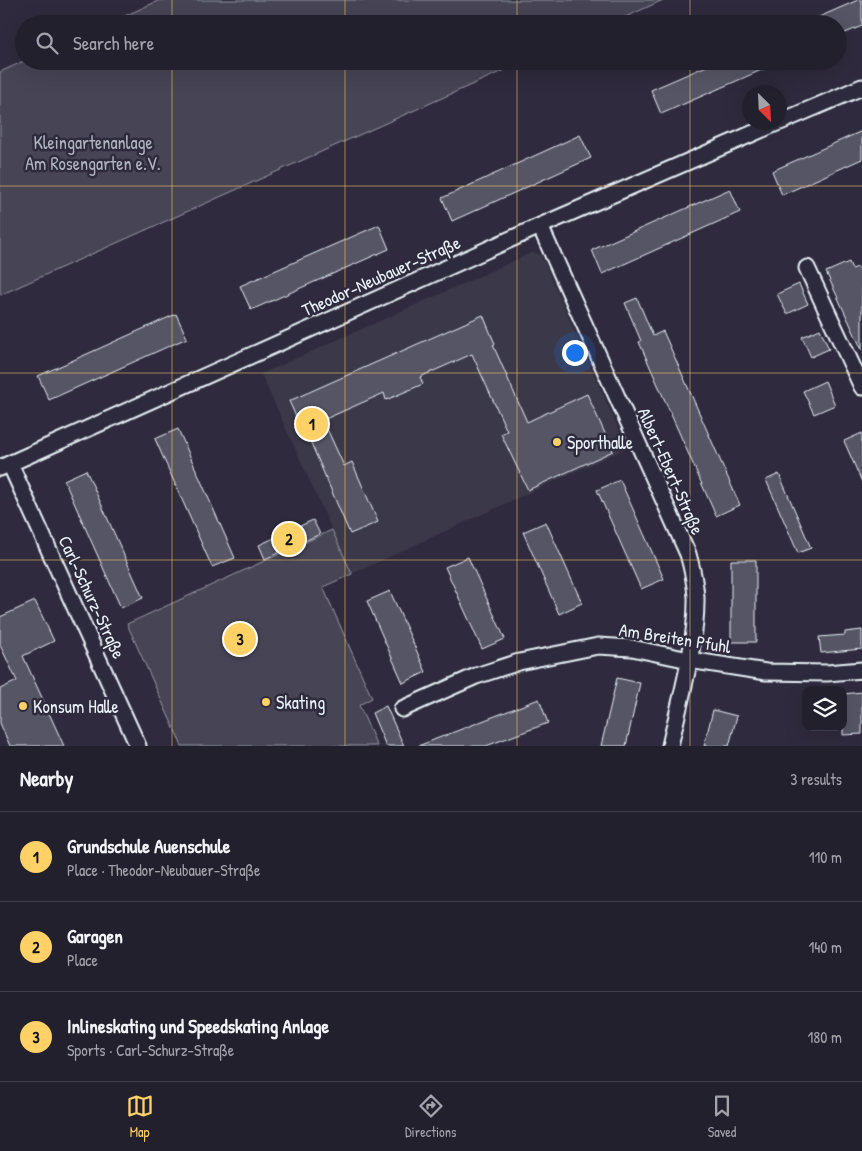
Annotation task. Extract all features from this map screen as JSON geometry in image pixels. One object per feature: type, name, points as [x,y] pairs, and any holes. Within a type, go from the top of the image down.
[{"type":"street","name":"Theodor-Neubauer-Straße","points":[[787,119],[862,87]]},
{"type":"street","name":"Theodor-Neubauer-Straße","points":[[5,466],[540,226],[761,130]]},
{"type":"street","name":"Albert-Ebert-Straße","points":[[540,226],[688,554],[694,576],[696,597],[689,660],[670,746]]},
{"type":"street","points":[[807,268],[862,387]]},
{"type":"street","name":"Carl-Schurz-Straße","points":[[5,466],[138,746]]},
{"type":"street","name":"Am Breiten Pfuhl","points":[[402,709],[476,676],[519,662],[598,646],[632,648],[689,660],[766,672],[827,673],[862,670]]},
{"type":"shaded area","points":[[533,252],[541,255],[627,448],[352,574],[261,374]]},
{"type":"green space","points":[[160,0],[663,0],[630,15],[127,15]]},
{"type":"green space","name":"Kleingartenanlage Am Rosengarten e.V.","points":[[15,65],[15,70],[505,70],[0,295],[0,72]]},
{"type":"green space","points":[[332,530],[352,574],[323,587],[372,698],[359,705],[377,746],[182,746],[127,624]]},
{"type":"building","points":[[862,0],[862,26],[847,32],[847,15],[824,15]]},
{"type":"building","points":[[697,70],[761,70],[661,114],[651,90]]},
{"type":"building","points":[[862,131],[862,159],[782,195],[772,171]]},
{"type":"building","points":[[580,135],[591,158],[452,221],[442,198]]},
{"type":"building","points":[[730,189],[740,212],[602,274],[592,250]]},
{"type":"building","points":[[379,225],[389,249],[251,310],[240,286]]},
{"type":"building","points":[[849,262],[852,269],[858,267],[862,277],[862,350],[826,272]]},
{"type":"building","points":[[799,284],[808,304],[787,314],[777,294]]},
{"type":"building","points":[[637,298],[653,336],[663,331],[740,505],[716,516],[639,342],[641,341],[625,303]]},
{"type":"building","points":[[176,314],[187,338],[49,400],[38,376]]},
{"type":"building","points":[[483,315],[495,344],[493,345],[527,422],[587,394],[613,451],[528,490],[501,434],[507,431],[472,354],[420,377],[423,384],[386,400],[384,393],[323,420],[344,466],[352,462],[378,522],[350,534],[305,429],[302,430],[289,401]]},
{"type":"building","points":[[820,329],[829,349],[811,357],[802,337]]},
{"type":"building","points":[[825,381],[835,405],[814,414],[803,391]]},
{"type":"building","points":[[178,429],[235,558],[212,567],[155,439]]},
{"type":"building","points":[[862,433],[862,482],[844,441]]},
{"type":"building","points":[[86,470],[143,598],[121,608],[64,480]]},
{"type":"building","points":[[779,474],[811,548],[798,553],[766,480]]},
{"type":"building","points":[[620,480],[664,579],[641,589],[597,490]]},
{"type":"building","points":[[313,520],[320,534],[265,559],[259,545]]},
{"type":"building","points":[[546,522],[582,603],[559,614],[523,532]]},
{"type":"building","points":[[468,557],[505,639],[482,649],[445,567]]},
{"type":"building","points":[[731,560],[756,560],[756,642],[731,642]]},
{"type":"building","points":[[390,591],[426,672],[403,683],[367,601]]},
{"type":"building","points":[[35,601],[54,641],[23,656],[64,746],[10,746],[0,723],[0,689],[17,681],[0,645],[0,617]]},
{"type":"building","points":[[862,630],[862,649],[821,653],[819,637],[845,635],[845,632]]},
{"type":"building","points":[[617,678],[640,683],[626,746],[601,746]]},
{"type":"building","points":[[862,692],[862,734],[843,735],[843,731],[847,731],[847,694]]},
{"type":"building","points":[[539,699],[548,723],[486,746],[418,746]]},
{"type":"building","points":[[386,706],[404,746],[386,746],[372,713]]},
{"type":"building","points":[[713,710],[737,716],[729,746],[704,746]]},
{"type":"place","name":"Grundschule Auenschule","points":[[312,424]]},
{"type":"place","name":"Sporthalle","points":[[557,442]]},
{"type":"place","name":"Garagen","points":[[289,539]]},
{"type":"place","name":"Inlineskating und Speedskating Anlage","points":[[240,639]]},
{"type":"place","name":"Skating","points":[[266,702]]},
{"type":"place","name":"Konsum Halle","points":[[23,706]]}]
